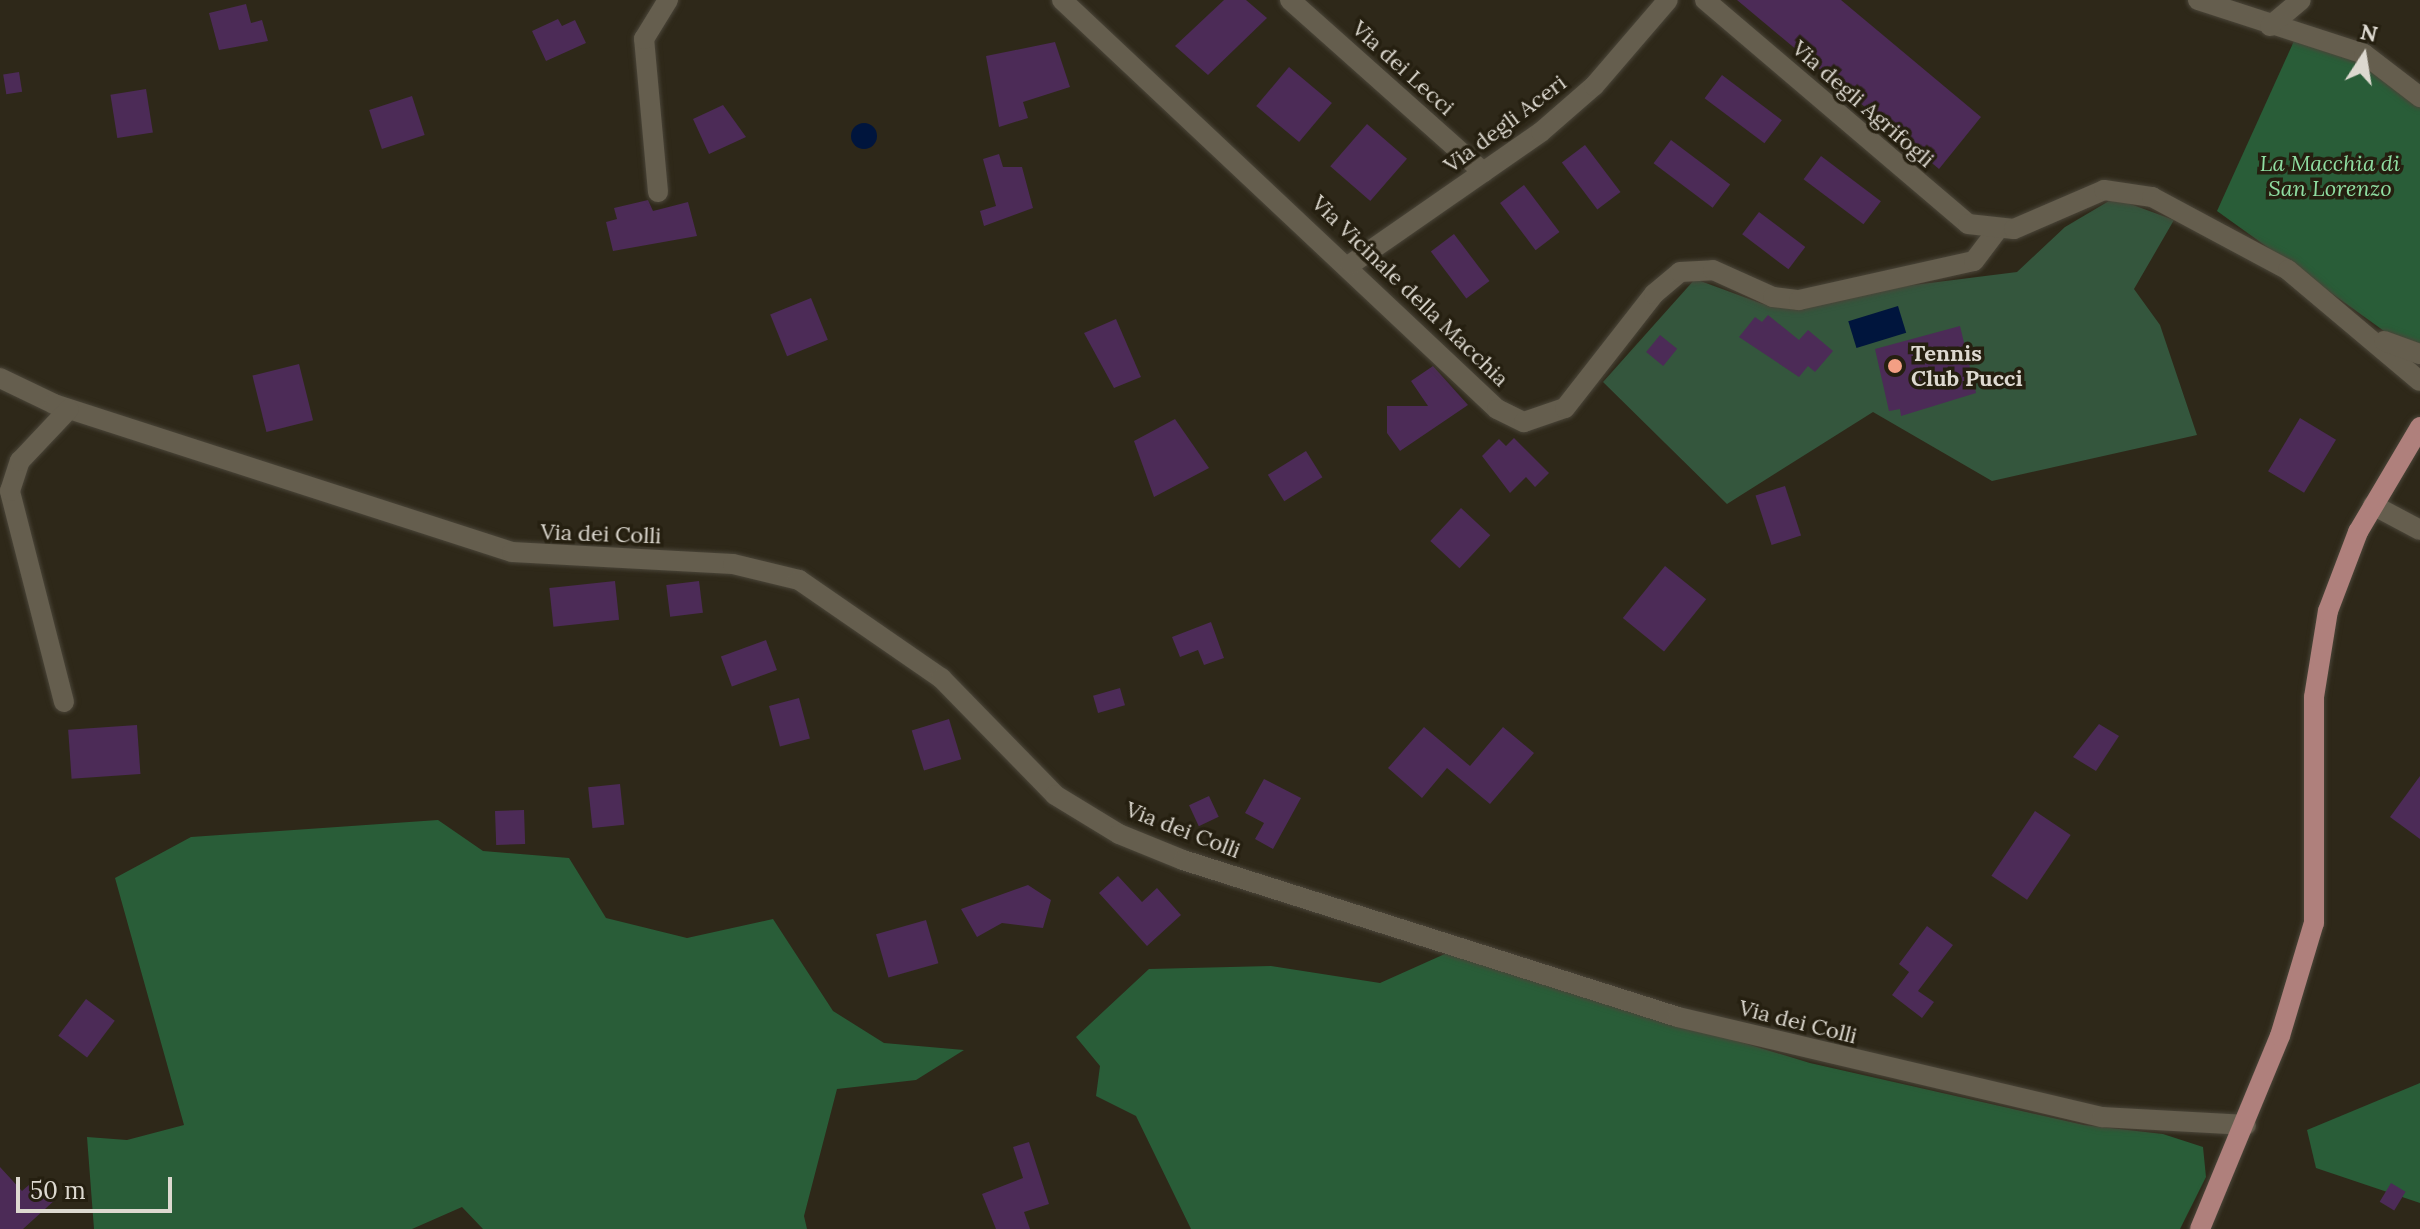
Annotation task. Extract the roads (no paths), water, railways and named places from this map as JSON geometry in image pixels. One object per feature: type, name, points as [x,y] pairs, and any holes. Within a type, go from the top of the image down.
[{"type":"main road","points":[[2200,1229],[2246,1125],[2313,931],[2320,870],[2318,663],[2336,585],[2373,505],[2420,427]]},
{"type":"street","points":[[658,192],[644,39],[668,0]]},
{"type":"street","name":"Via Vicinale della Macchia","points":[[1062,0],[1351,264],[1497,409],[1531,423],[1565,408],[1654,294],[1680,272],[1713,270],[1773,297],[1799,300],[1974,261],[1996,232]]},
{"type":"street","name":"Via dei Lecci","points":[[1290,0],[1483,172]]},
{"type":"street","name":"Via degli Aceri","points":[[1351,264],[1483,172],[1594,86],[1668,0]]},
{"type":"street","name":"Via degli Agrifogli","points":[[1705,0],[1960,218],[1996,232]]},
{"type":"street","points":[[2198,0],[2372,58],[2420,97]]},
{"type":"street","points":[[2270,26],[2301,0]]},
{"type":"street","points":[[1996,232],[2093,192],[2142,194],[2242,241],[2373,337],[2420,381]]},
{"type":"street","points":[[2373,337],[2420,354]]},
{"type":"street","name":"Via dei Colli","points":[[0,378],[69,409],[512,552],[733,564],[799,580],[941,678],[1055,795],[1119,834],[1183,860],[1678,1017],[2093,1116],[2246,1125]]},
{"type":"street","points":[[64,702],[10,491],[20,461],[69,409]]},
{"type":"street","points":[[2373,505],[2420,530]]},
{"type":"water","points":[[864,123],[873,127],[877,136],[873,145],[864,149],[855,145],[851,136],[855,127]]},
{"type":"water","points":[[1898,306],[1906,333],[1856,348],[1848,321]]},
{"type":"place","name":"Tennis Club Pucci","points":[[1895,366]]},
{"type":"park label","name":"La Macchia di San Lorenzo","points":[[2330,176]]}]
